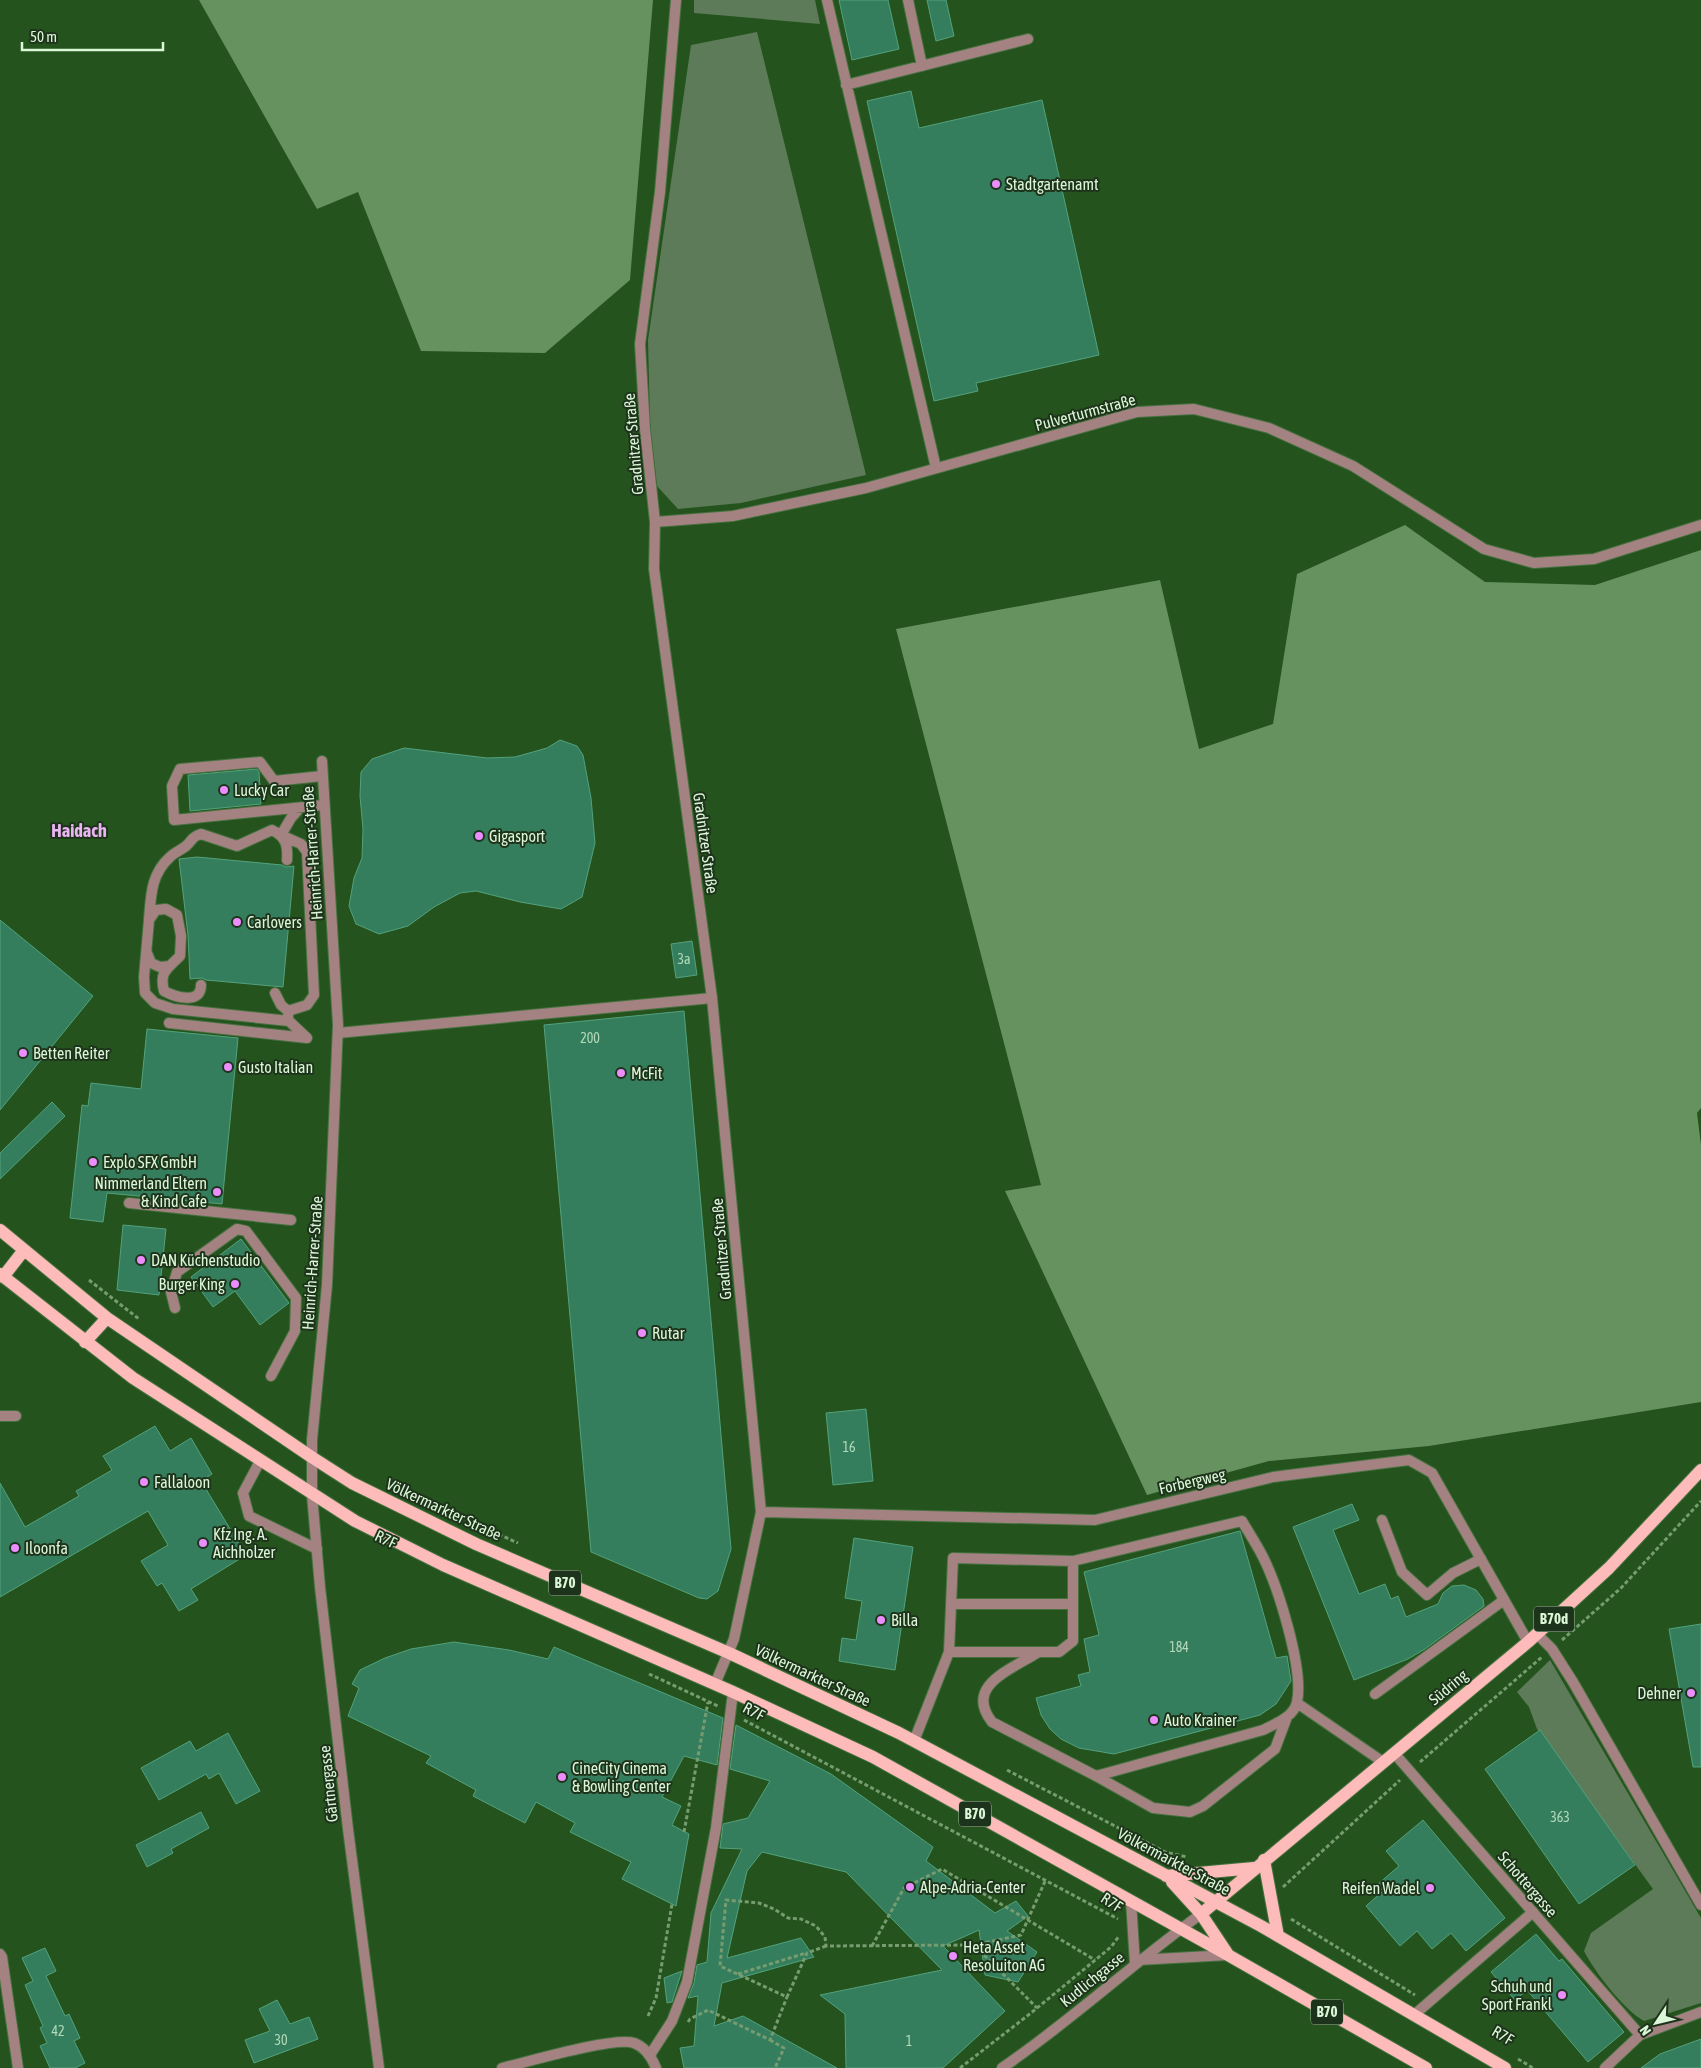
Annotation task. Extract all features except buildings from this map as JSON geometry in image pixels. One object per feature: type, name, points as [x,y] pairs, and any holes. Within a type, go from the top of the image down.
[{"type":"main road","name":"Völkermarkter Straße","points":[[0,1230],[107,1318],[312,1458],[395,1505],[476,1544],[729,1654],[914,1741],[1278,1936],[1505,2068]]},
{"type":"main road","points":[[1,1275],[24,1250]]},
{"type":"main road","name":"B70","points":[[1,1275],[133,1378],[355,1521],[443,1565],[715,1684],[873,1757],[1426,2068]]},
{"type":"main road","points":[[86,1342],[107,1318]]},
{"type":"main road","name":"Südring","points":[[1200,1914],[1532,1638],[1609,1568],[1701,1470]]},
{"type":"main road","points":[[1166,1876],[1259,1864],[1278,1936]]},
{"type":"main road","points":[[1166,1876],[1200,1914],[1228,1955]]},
{"type":"street","name":"Gradnitzer Straße","points":[[676,0],[660,192],[640,344],[645,429],[655,522],[654,569],[712,998],[761,1512],[734,1640],[715,1684]]},
{"type":"street","points":[[827,0],[936,468]]},
{"type":"street","points":[[908,0],[922,66]]},
{"type":"street","points":[[846,85],[1028,39]]},
{"type":"street","name":"Pulverturmstraße","points":[[655,522],[732,516],[866,488],[1137,412],[1194,409],[1269,428],[1352,466],[1484,549],[1534,563],[1594,559],[1701,525]]},
{"type":"street","name":"Heinrich-Harrer-Straße","points":[[312,1495],[312,1440],[327,1284],[338,1033],[322,761]]},
{"type":"street","points":[[322,776],[274,781],[260,762],[180,769],[172,786],[174,820],[324,806]]},
{"type":"street","points":[[281,835],[291,818],[300,808]]},
{"type":"street","points":[[272,830],[301,844],[308,852],[314,995],[307,1005],[288,1016],[173,1008],[155,1003],[145,993],[144,977],[149,920],[151,889],[157,872],[170,856],[187,845],[192,837],[201,834],[237,846],[272,830]]},
{"type":"street","points":[[281,835],[288,846],[287,860]]},
{"type":"street","points":[[149,920],[156,910],[166,909],[177,915],[181,936],[180,956],[164,972],[162,981],[164,991],[176,998],[188,998],[197,996],[201,991],[201,985]]},
{"type":"street","points":[[146,950],[151,963],[160,968],[170,966]]},
{"type":"street","points":[[169,1023],[307,1038],[288,1016],[275,993]]},
{"type":"street","points":[[338,1033],[712,998]]},
{"type":"street","points":[[129,1203],[291,1220]]},
{"type":"street","points":[[175,1308],[171,1292],[177,1272],[237,1229],[246,1231],[296,1298],[295,1331],[270,1376]]},
{"type":"street","points":[[0,1416],[16,1416]]},
{"type":"street","points":[[260,1460],[242,1493],[249,1516],[317,1549]]},
{"type":"street","name":"Forbergweg","points":[[761,1512],[1095,1520],[1273,1477],[1409,1460],[1432,1473],[1504,1600],[1532,1638],[1552,1649],[1573,1682],[1701,1905]]},
{"type":"street","name":"Gärtnergasse","points":[[312,1495],[348,1829],[379,2068]]},
{"type":"street","points":[[1382,1520],[1402,1572],[1427,1595],[1453,1573],[1481,1558]]},
{"type":"street","points":[[914,1741],[949,1652],[953,1558],[1072,1561],[1242,1521],[1263,1558],[1284,1613],[1297,1663],[1297,1703],[1286,1717],[1275,1749],[1203,1806],[1190,1812],[1153,1808],[992,1722],[986,1714],[983,1704],[988,1684],[1036,1653]]},
{"type":"street","points":[[949,1652],[1059,1652],[1073,1641],[1072,1561]]},
{"type":"street","points":[[1375,1694],[1504,1600]]},
{"type":"street","points":[[952,1604],[1073,1604]]},
{"type":"street","points":[[650,2055],[672,2021],[687,1982],[716,1828],[732,1692]]},
{"type":"street","points":[[1297,1703],[1383,1762]]},
{"type":"street","points":[[1096,1776],[1263,1730],[1286,1717]]},
{"type":"street","name":"Schottergasse","points":[[1394,1753],[1640,2035]]},
{"type":"street","points":[[1131,1901],[1136,1962],[1228,1955]]},
{"type":"street","points":[[1414,2015],[1533,1912]]},
{"type":"street","name":"Kudlichgasse","points":[[1002,2068],[1027,2051],[1136,1962],[1200,1914]]},
{"type":"street","points":[[0,1954],[2,1957],[18,2068]]},
{"type":"street","points":[[1605,2068],[1640,2035],[1701,2012]]},
{"type":"street","points":[[502,2068],[615,2042],[634,2043],[650,2055],[656,2068]]},
{"type":"path","points":[[88,1280],[143,1322]]},
{"type":"path","points":[[1277,1893],[1410,1771],[1621,1588],[1701,1501]]},
{"type":"path","name":"R7F","points":[[645,1673],[730,1713],[1046,1879],[1116,1917],[1121,1923]]},
{"type":"path","points":[[684,1832],[708,1702]]},
{"type":"path","points":[[872,1946],[904,1888],[942,1869],[1095,1960]]},
{"type":"path","points":[[737,1974],[826,1946],[974,1946],[1021,1935],[1046,1879]]},
{"type":"path","points":[[787,1997],[720,1966],[726,1900],[759,1903],[774,1909],[788,1918],[801,1919],[816,1926],[825,1937],[826,1946]]},
{"type":"path","points":[[648,2016],[656,1998],[672,1904]]},
{"type":"path","points":[[1288,1916],[1293,1921],[1427,2003]]},
{"type":"path","points":[[960,2068],[1112,1946],[1120,1935]]},
{"type":"path","points":[[974,1946],[1037,2008]]},
{"type":"path","points":[[770,2040],[807,1953]]},
{"type":"path","points":[[686,2026],[690,2019],[708,2010],[784,2048],[775,2068]]},
{"type":"path","name":"R7F","points":[[1517,2058],[1533,2068]]},
{"type":"green space","points":[[199,0],[653,0],[630,280],[545,353],[421,351],[358,192],[317,209]]},
{"type":"green space","points":[[694,0],[815,0],[820,24],[694,13]]},
{"type":"green space","points":[[757,32],[866,475],[741,503],[678,509],[657,486],[650,424],[648,340],[691,45]]},
{"type":"green space","points":[[1405,525],[1485,582],[1595,585],[1701,550],[1701,1108],[1697,1113],[1701,1145],[1701,1402],[1429,1446],[1269,1461],[1147,1495],[1005,1191],[1041,1185],[896,629],[1160,580],[1199,749],[1273,724],[1297,574]]},
{"type":"green space","points":[[1550,1660],[1701,1918],[1701,2003],[1644,2021],[1636,2016],[1610,1989],[1584,1951],[1591,1933],[1653,1889],[1537,1729],[1529,1707],[1517,1692]]},
{"type":"place","name":"Stadtgartenamt","points":[[996,184]]},
{"type":"place","name":"Lucky Car","points":[[224,790]]},
{"type":"place","name":"Gigasport","points":[[479,836]]},
{"type":"place","name":"Carlovers","points":[[237,922]]},
{"type":"place","name":"Betten Reiter","points":[[23,1053]]},
{"type":"place","name":"Gusto Italian","points":[[228,1067]]},
{"type":"place","name":"McFit","points":[[621,1073]]},
{"type":"place","name":"Explo SFX GmbH","points":[[93,1162]]},
{"type":"place","name":"Nimmerland Eltern & Kind Cafe","points":[[217,1192]]},
{"type":"place","name":"DAN Küchenstudio","points":[[141,1260]]},
{"type":"place","name":"Burger King","points":[[235,1284]]},
{"type":"place","name":"Rutar","points":[[642,1333]]},
{"type":"place","name":"Fallaloon","points":[[144,1482]]},
{"type":"place","name":"Kfz Ing. A. Aichholzer","points":[[203,1543]]},
{"type":"place","name":"Iloonfa","points":[[15,1548]]},
{"type":"place","name":"Billa","points":[[881,1620]]},
{"type":"place","name":"Dehner","points":[[1691,1693]]},
{"type":"place","name":"Auto Krainer","points":[[1154,1720]]},
{"type":"place","name":"CineCity Cinema & Bowling Center","points":[[562,1777]]},
{"type":"place","name":"Alpe-Adria-Center","points":[[910,1887]]},
{"type":"place","name":"Reifen Wadel","points":[[1430,1888]]},
{"type":"place","name":"Heta Asset Resoluiton AG","points":[[953,1956]]},
{"type":"place","name":"Schuh und Sport Frankl","points":[[1562,1995]]},
{"type":"district","name":"Haidach","points":[[79,831]]}]
